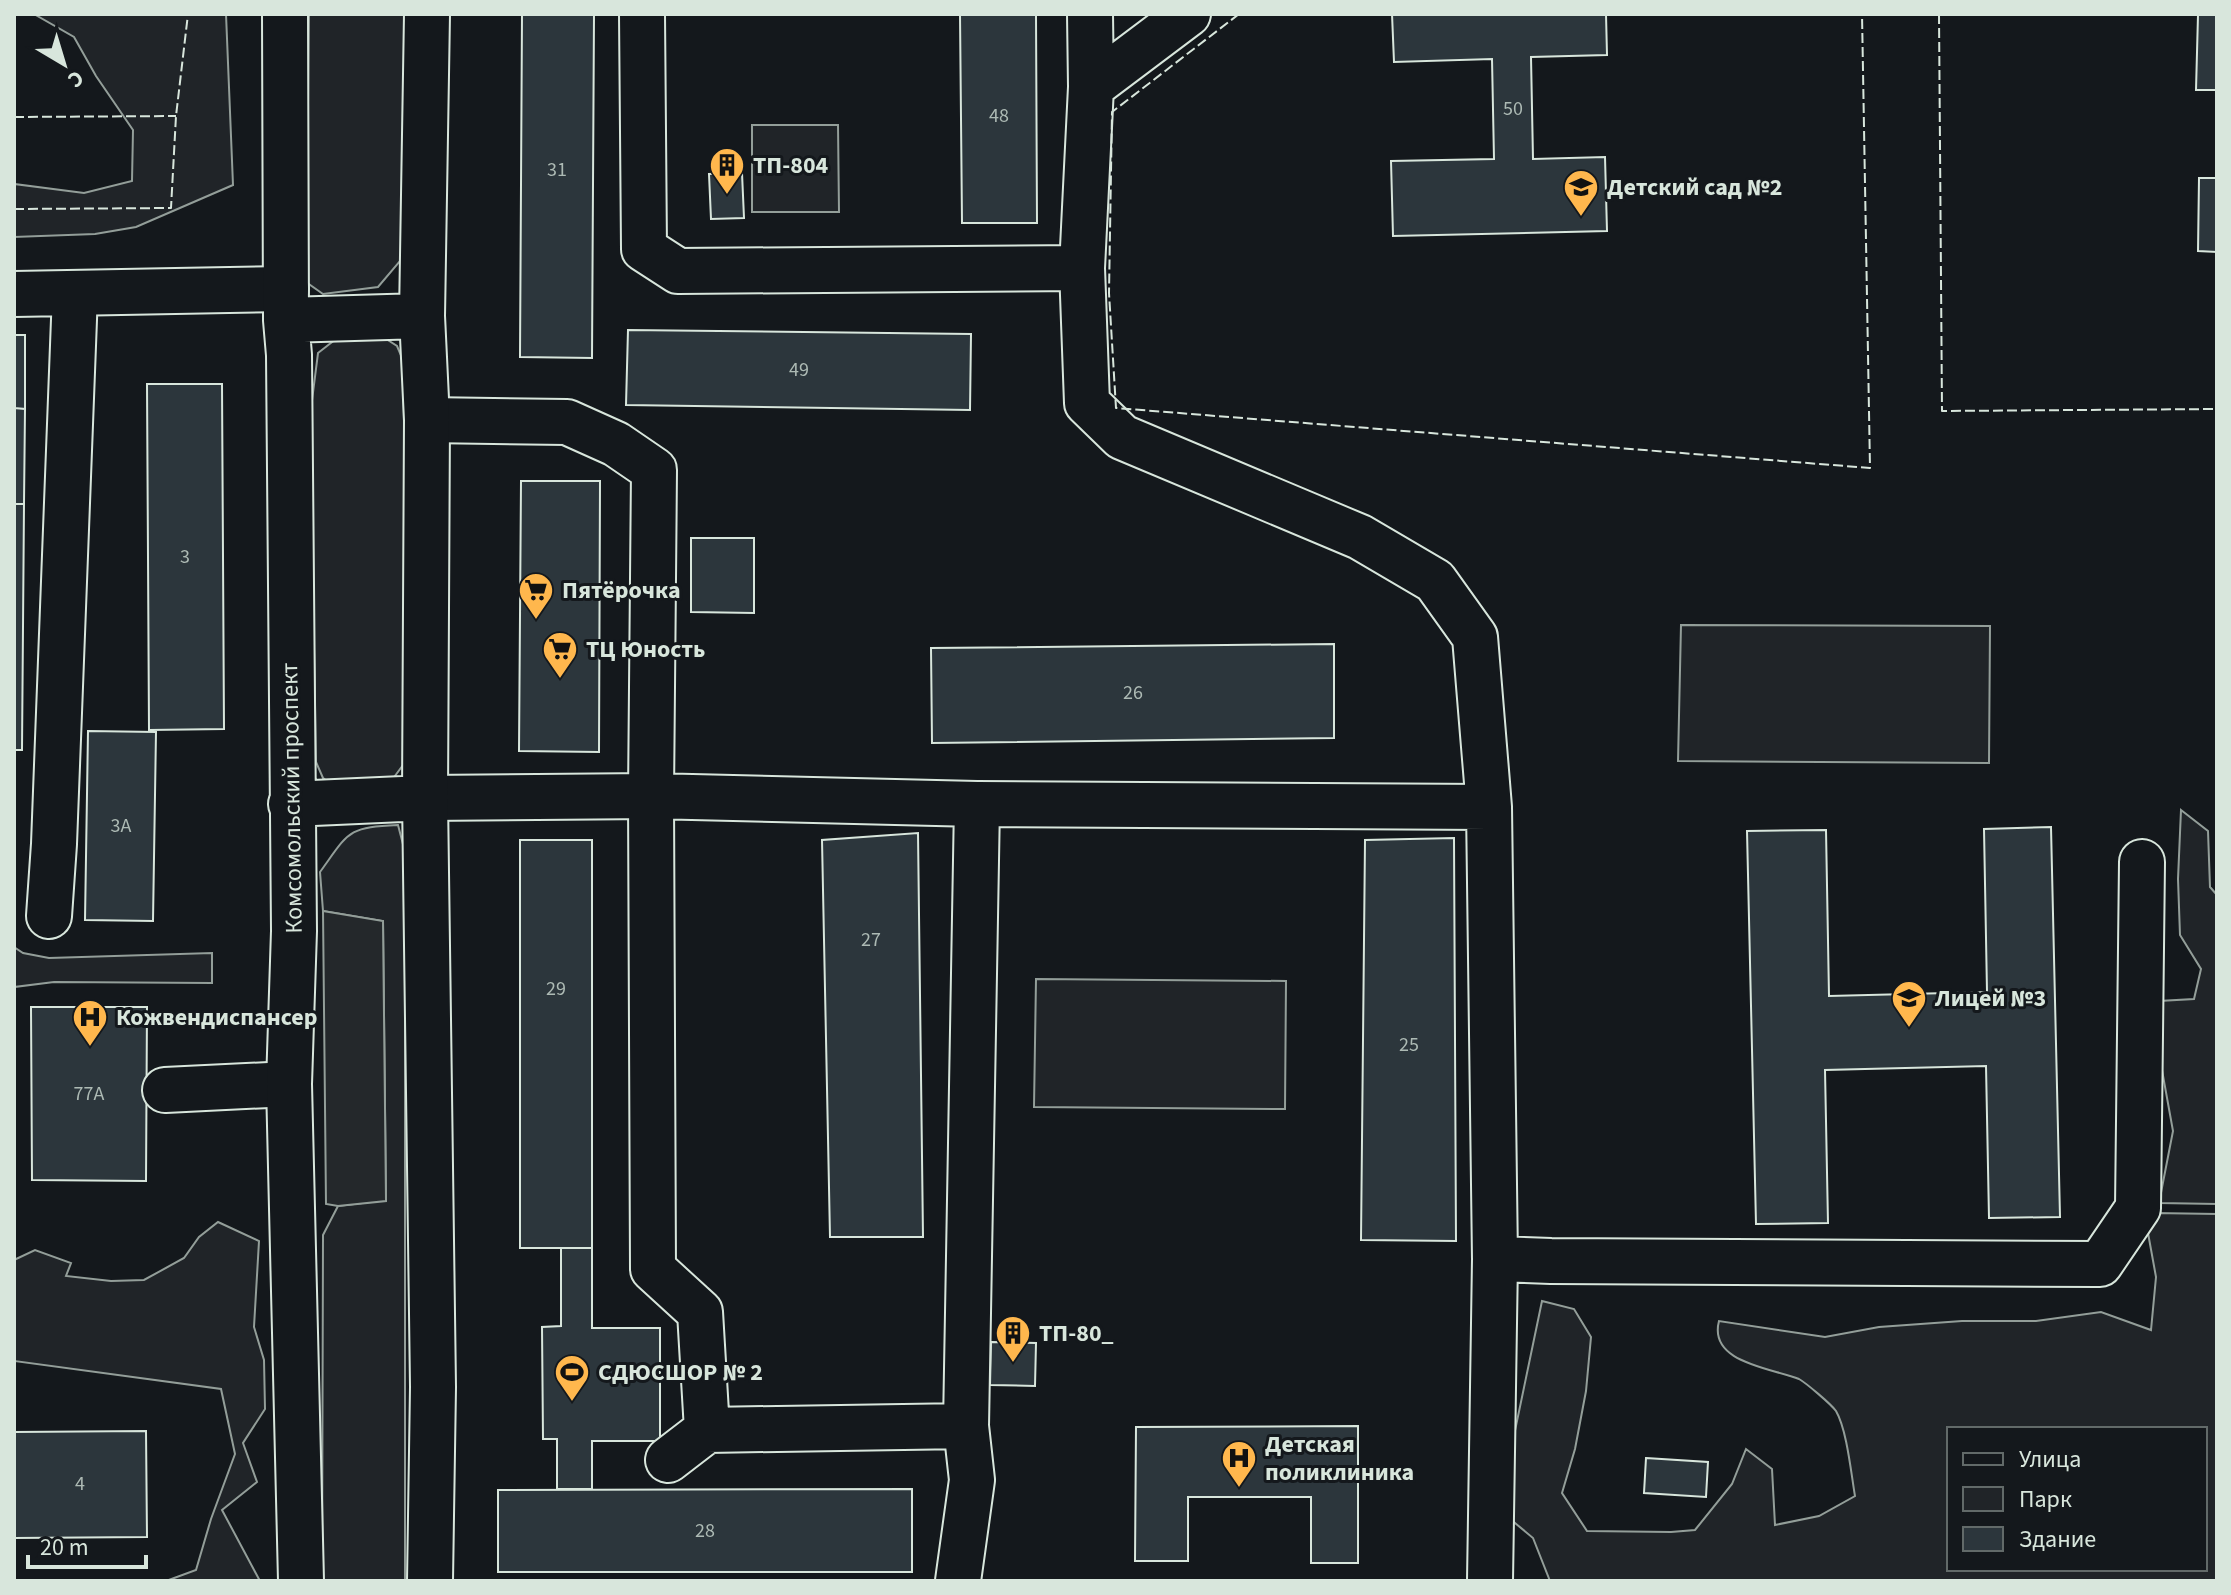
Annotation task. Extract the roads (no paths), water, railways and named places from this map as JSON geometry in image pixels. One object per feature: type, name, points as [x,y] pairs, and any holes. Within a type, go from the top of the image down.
[{"type":"main road","name":"Комсомольский проспект","points":[[285,14],[294,931],[289,1084],[301,1581]]},
{"type":"main road","points":[[427,14],[422,316],[427,420],[425,798],[433,1387],[430,1581]]},
{"type":"main road","points":[[642,14],[644,249],[678,271],[1082,268]]},
{"type":"main road","points":[[1090,14],[1091,87],[1082,268],[1087,403],[1122,437],[1360,537],[1435,581],[1475,637],[1489,807],[1495,1259],[1490,1581]]},
{"type":"main road","points":[[1091,87],[1188,14]]},
{"type":"main road","points":[[49,916],[75,293]]},
{"type":"main road","points":[[14,294],[75,293],[422,316]]},
{"type":"main road","points":[[427,420],[567,422],[616,444],[654,470],[651,796],[653,1269],[700,1312],[707,1430]]},
{"type":"main road","points":[[291,804],[425,798],[651,796],[977,804],[1489,807]]},
{"type":"main road","points":[[958,1581],[972,1480],[966,1426],[977,804]]},
{"type":"main road","points":[[1495,1259],[2100,1264],[2138,1208],[2142,862]]},
{"type":"main road","points":[[165,1090],[289,1084]]},
{"type":"main road","points":[[668,1460],[707,1430],[966,1426]]},
{"type":"place","name":"ТП-804","points":[[727,196]]},
{"type":"place","name":"Детский сад №2","points":[[1581,218]]},
{"type":"place","name":"Пятёрочка","points":[[536,621]]},
{"type":"place","name":"ТЦ Юность","points":[[560,680]]},
{"type":"place","name":"Лицей №3","points":[[1909,1029]]},
{"type":"place","name":"Кожвендиспансер","points":[[90,1048]]},
{"type":"place","name":"ТП-80_","points":[[1013,1364]]},
{"type":"place","name":"СДЮСШОР № 2","points":[[572,1403]]},
{"type":"place","name":"Детская поликлиника","points":[[1239,1489]]}]
